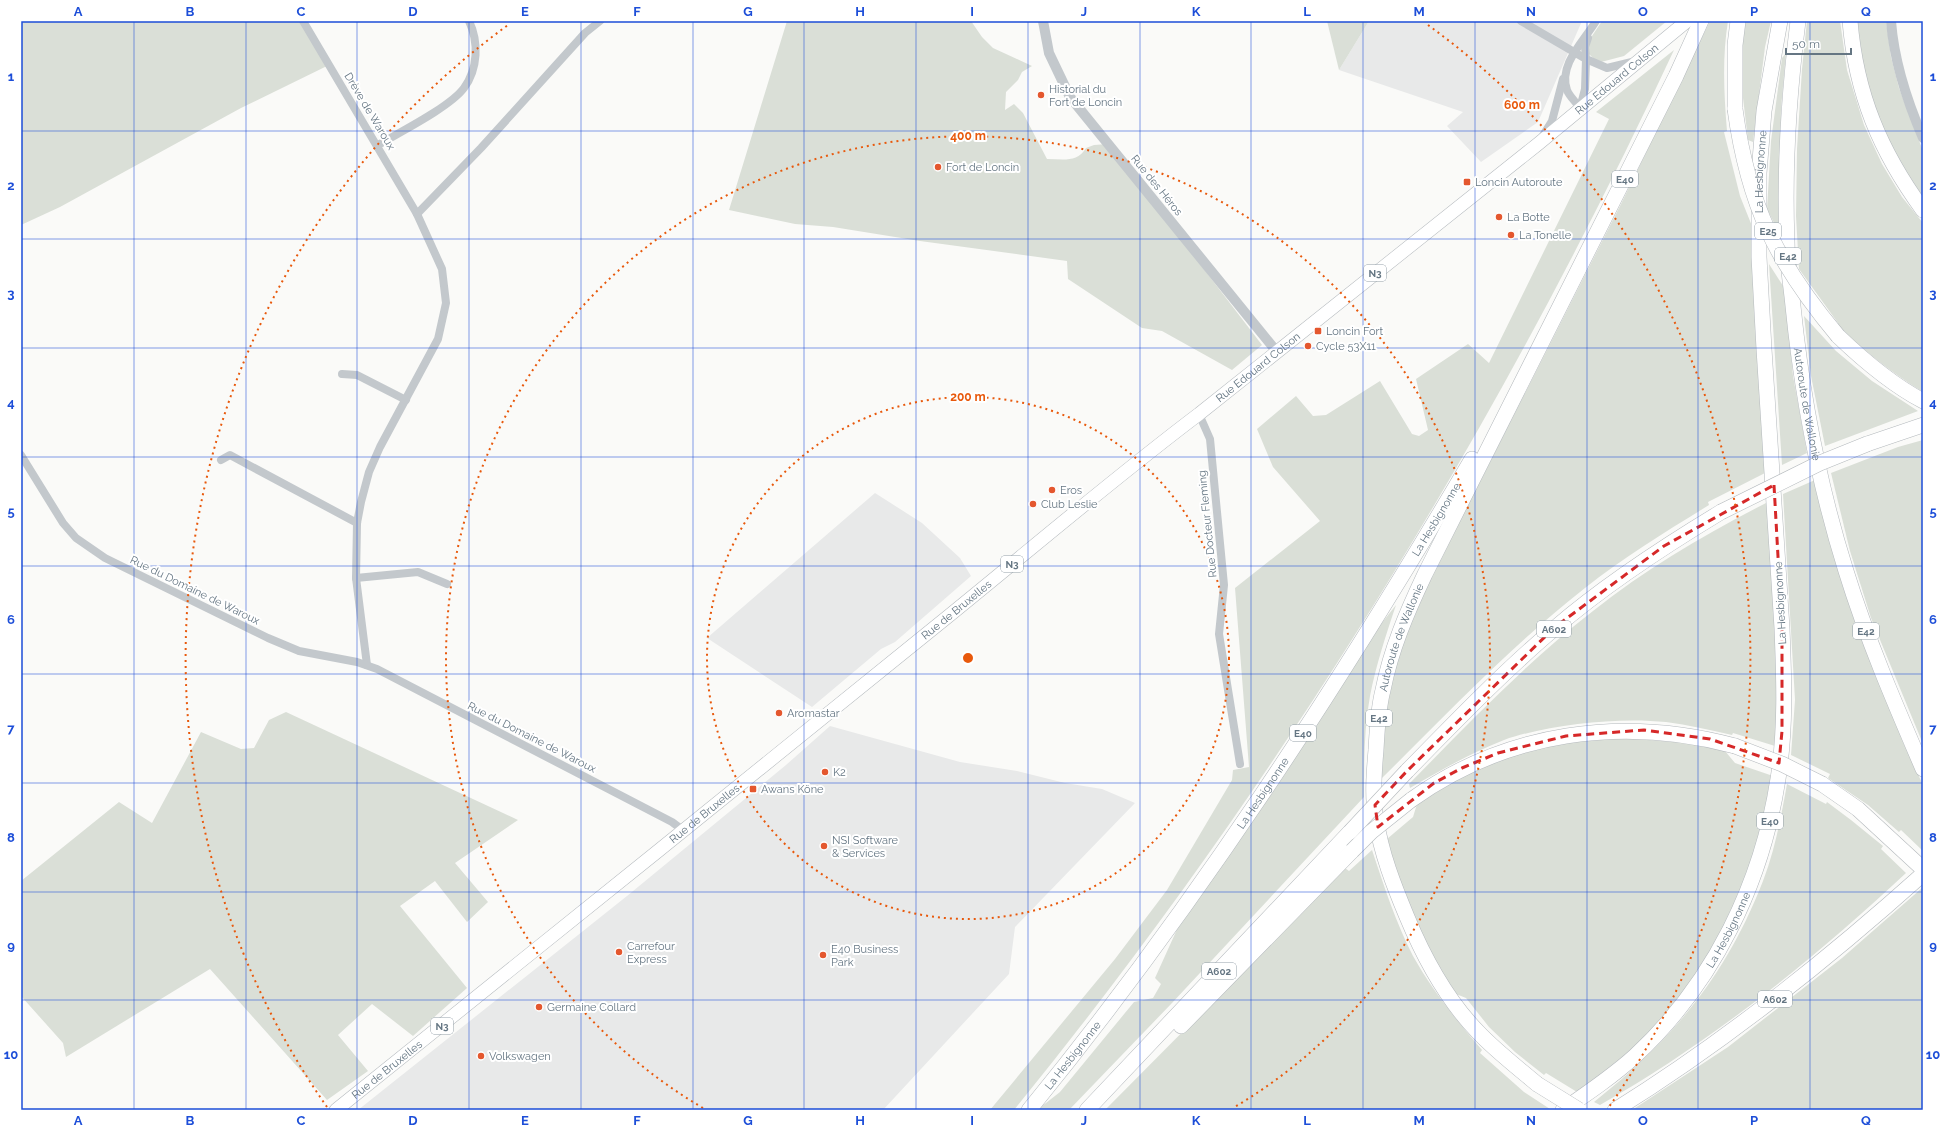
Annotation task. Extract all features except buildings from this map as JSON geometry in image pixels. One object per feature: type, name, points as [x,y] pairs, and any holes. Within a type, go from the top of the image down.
[{"type":"highway","name":"E40","points":[[1545,335],[1676,76],[1701,21]]},
{"type":"highway","name":"E25","points":[[1738,21],[1735,51],[1735,109],[1747,177],[1758,210],[1787,269],[1808,299],[1838,336],[1867,363],[1923,401]]},
{"type":"highway","name":"La Hesbignonne","points":[[1563,1110],[1592,1090],[1635,1056],[1674,1014],[1704,974],[1730,930],[1752,881],[1769,827],[1778,778],[1784,687],[1782,628],[1759,257],[1759,174],[1764,111],[1780,21]]},
{"type":"highway","name":"Autoroute de Wallonie","points":[[1798,21],[1789,123],[1787,242],[1800,374],[1812,442],[1833,529],[1846,573],[1867,632],[1923,769]]},
{"type":"highway","points":[[1850,21],[1852,48],[1868,111],[1891,162],[1923,210]]},
{"type":"highway","name":"Autoroute de Wallonie","points":[[1545,335],[1404,619],[1389,662],[1382,691],[1374,766],[1376,819],[1381,843],[1400,900],[1425,956],[1440,982],[1477,1031],[1537,1084],[1579,1110]]},
{"type":"highway","name":"La Hesbignonne","points":[[1029,1110],[1129,981],[1211,867],[1306,730],[1401,580],[1545,335]]},
{"type":"highway","name":"A602","points":[[1087,1110],[1407,771],[1498,680],[1555,627],[1621,576],[1664,546],[1721,512],[1820,463],[1867,444],[1923,425]]},
{"type":"highway","points":[[1099,1110],[1371,832],[1434,783],[1462,768],[1498,753],[1529,744],[1566,736],[1601,731],[1644,730],[1710,739],[1736,746],[1782,764],[1822,784],[1858,809],[1894,840],[1923,869]]},
{"type":"highway","name":"A602","points":[[1616,1110],[1669,1077],[1751,1018],[1864,928],[1923,874]]},
{"type":"main road","name":"Rue Edouard Colson","points":[[1146,454],[1199,414],[1542,140],[1687,21]]},
{"type":"main road","name":"Rue de Bruxelles","points":[[336,1110],[684,831],[812,725],[1009,567],[1146,454]]},
{"type":"street","name":"Drève de Waroux","points":[[303,21],[378,145],[417,214]]},
{"type":"street","points":[[378,145],[452,101],[464,88],[473,71],[476,55],[474,31],[469,21]]},
{"type":"street","points":[[367,665],[356,578],[357,524],[370,472],[438,339],[446,303],[442,269],[417,214],[481,148],[585,33],[600,21]]},
{"type":"street","name":"Rue des Héros","points":[[1043,21],[1049,53],[1070,97],[1277,352]]},
{"type":"street","points":[[1521,21],[1574,53],[1607,68],[1637,61]]},
{"type":"street","points":[[1542,140],[1552,121],[1565,72],[1574,53],[1596,21]]},
{"type":"street","points":[[1891,21],[1900,72],[1914,118],[1923,138]]},
{"type":"street","points":[[1580,108],[1586,89],[1586,47],[1589,33]]},
{"type":"street","points":[[1565,72],[1567,90],[1580,108]]},
{"type":"street","points":[[342,374],[357,375],[406,400]]},
{"type":"street","name":"Rue Docteur Fleming","points":[[1199,414],[1210,439],[1224,585],[1219,634],[1240,764]]},
{"type":"street","name":"Rue du Domaine de Waroux","points":[[21,455],[63,523],[76,538],[105,558],[299,652],[367,665],[672,822],[684,831]]},
{"type":"street","points":[[222,460],[230,455],[357,524]]},
{"type":"street","points":[[356,578],[418,572],[447,584]]},
{"type":"highlighted area","points":[[1774,485],[1782,628],[1782,731],[1779,763],[1710,739],[1644,730],[1566,736],[1498,753],[1462,768],[1434,783],[1378,827],[1375,805],[1407,771],[1555,627],[1664,546]]},
{"type":"shaded area","points":[[21,21],[301,21],[329,65],[241,108],[60,207],[21,225]]},
{"type":"shaded area","points":[[787,21],[971,21],[982,37],[993,48],[1032,66],[1022,72],[1018,80],[1006,92],[1005,110],[1014,104],[1023,113],[1047,159],[1074,158],[1082,153],[1086,148],[1094,145],[1108,144],[1262,345],[1232,370],[1162,331],[1142,328],[1068,279],[1067,261],[920,241],[833,227],[795,224],[729,210]]},
{"type":"shaded area","points":[[1327,21],[1369,21],[1339,70]]},
{"type":"shaded area","points":[[1369,21],[1582,21],[1538,122],[1481,162],[1447,126],[1463,112],[1339,70]]},
{"type":"shaded area","points":[[1602,21],[1667,21],[1624,56],[1601,62],[1594,59],[1588,53],[1590,39]]},
{"type":"shaded area","points":[[1710,21],[1728,21],[1724,76],[1727,131],[1724,132],[1740,196],[1752,226],[1767,472],[1708,502],[1709,505],[1630,555],[1585,588],[1506,656],[1381,779],[1386,704],[1397,653],[1417,606],[1621,204]]},
{"type":"shaded area","points":[[1744,21],[1771,21],[1765,47],[1753,142],[1748,140],[1743,98],[1743,64],[1740,63]]},
{"type":"shaded area","points":[[1807,21],[1840,21],[1847,70],[1864,125],[1882,164],[1902,197],[1923,223],[1923,392],[1900,377],[1858,345],[1838,327],[1838,323],[1799,269],[1796,216],[1797,149],[1802,69]]},
{"type":"shaded area","points":[[1857,21],[1886,21],[1891,57],[1899,88],[1923,151],[1923,196],[1897,157],[1876,113],[1863,67]]},
{"type":"shaded area","points":[[1674,50],[1606,190],[1534,329],[1457,466],[1377,600],[1292,732],[1203,861],[1110,987],[1014,1110],[990,1110],[1115,959],[1167,890],[1232,780],[1233,770],[1249,767],[1235,588],[1320,521],[1273,467],[1257,429],[1296,396],[1313,416],[1326,415],[1380,381],[1412,434],[1419,436],[1428,430],[1416,379],[1468,344],[1489,363],[1609,119],[1596,112]]},
{"type":"shaded area","points":[[1786,53],[1781,109],[1779,233],[1767,209],[1771,141],[1782,58]]},
{"type":"shaded area","points":[[1769,264],[1785,289],[1793,376],[1807,453],[1782,465]]},
{"type":"shaded area","points":[[1804,316],[1836,351],[1872,381],[1918,411],[1825,446],[1811,376]]},
{"type":"shaded area","points":[[1923,440],[1923,744],[1871,618],[1850,551],[1831,473],[1898,447]]},
{"type":"shaded area","points":[[1815,480],[1903,742],[1923,785],[1923,851],[1901,830],[1899,832],[1868,805],[1828,778],[1830,774],[1791,755],[1795,700],[1783,494]]},
{"type":"shaded area","points":[[875,493],[922,523],[960,558],[971,576],[895,642],[881,649],[812,707],[707,638]]},
{"type":"shaded area","points":[[1768,502],[1778,687],[1775,746],[1733,733],[1732,735],[1666,722],[1627,720],[1584,723],[1522,734],[1504,740],[1468,756],[1410,788],[1409,784],[1498,694],[1545,651],[1593,611],[1635,580],[1678,552]]},
{"type":"shaded area","points":[[1396,605],[1378,661],[1368,708],[1365,733],[1364,797],[1172,1003],[1069,1110],[1037,1110],[1060,1092],[1134,1002],[1153,998],[1161,984],[1155,978],[1179,925],[1381,624]]},
{"type":"shaded area","points":[[286,712],[518,820],[455,863],[488,902],[467,922],[435,881],[400,906],[467,988],[413,1036],[372,1004],[338,1035],[368,1071],[327,1100],[210,969],[66,1057],[63,1043],[21,996],[21,881],[119,802],[152,823],[201,732],[241,749],[254,748],[269,720]]},
{"type":"shaded area","points":[[830,726],[960,762],[1017,771],[1065,783],[1102,789],[1135,803],[1015,927],[1009,974],[883,1110],[358,1110],[627,896],[786,765]]},
{"type":"shaded area","points":[[1626,738],[1685,743],[1725,751],[1735,763],[1773,776],[1762,829],[1747,876],[1735,905],[1706,960],[1669,1012],[1648,1035],[1620,1061],[1577,1092],[1546,1073],[1544,1075],[1515,1052],[1489,1027],[1466,998],[1456,994],[1432,959],[1399,882],[1387,839],[1413,817],[1417,804],[1460,778],[1491,763],[1530,750],[1575,742]]},
{"type":"shaded area","points":[[1787,784],[1826,804],[1827,802],[1883,846],[1881,849],[1906,873],[1798,968],[1721,1027],[1641,1081],[1600,1105],[1594,1102],[1649,1054],[1672,1029],[1694,1004],[1732,947],[1763,881],[1777,833]]},
{"type":"shaded area","points":[[1372,850],[1401,931],[1413,956],[1428,981],[1482,1050],[1480,1053],[1524,1092],[1550,1109],[1105,1110],[1345,868],[1349,871]]},
{"type":"shaded area","points":[[1922,888],[1923,1110],[1632,1110],[1728,1047],[1842,958]]},
{"type":"place","name":"Historial du Fort de Loncin","points":[[1041,95]]},
{"type":"place","name":"Fort de Loncin","points":[[938,167]]},
{"type":"place","name":"Loncin Autoroute","points":[[1467,182]]},
{"type":"place","name":"La Botte","points":[[1499,217]]},
{"type":"place","name":"La Tonelle","points":[[1511,235]]},
{"type":"place","name":"Loncin Fort","points":[[1318,331]]},
{"type":"place","name":"Cycle 53X11","points":[[1308,346]]},
{"type":"place","name":"Eros","points":[[1052,490]]},
{"type":"place","name":"Club Leslie","points":[[1033,504]]},
{"type":"place","name":"Aromastar","points":[[779,713]]},
{"type":"place","name":"K2","points":[[825,772]]},
{"type":"place","name":"Awans Köne","points":[[753,789]]},
{"type":"place","name":"NSI Software & Services","points":[[824,846]]},
{"type":"place","name":"Carrefour Express","points":[[619,952]]},
{"type":"place","name":"E40 Business Park","points":[[823,955]]},
{"type":"place","name":"Germaine Collard","points":[[539,1007]]},
{"type":"place","name":"Volkswagen","points":[[481,1056]]}]
